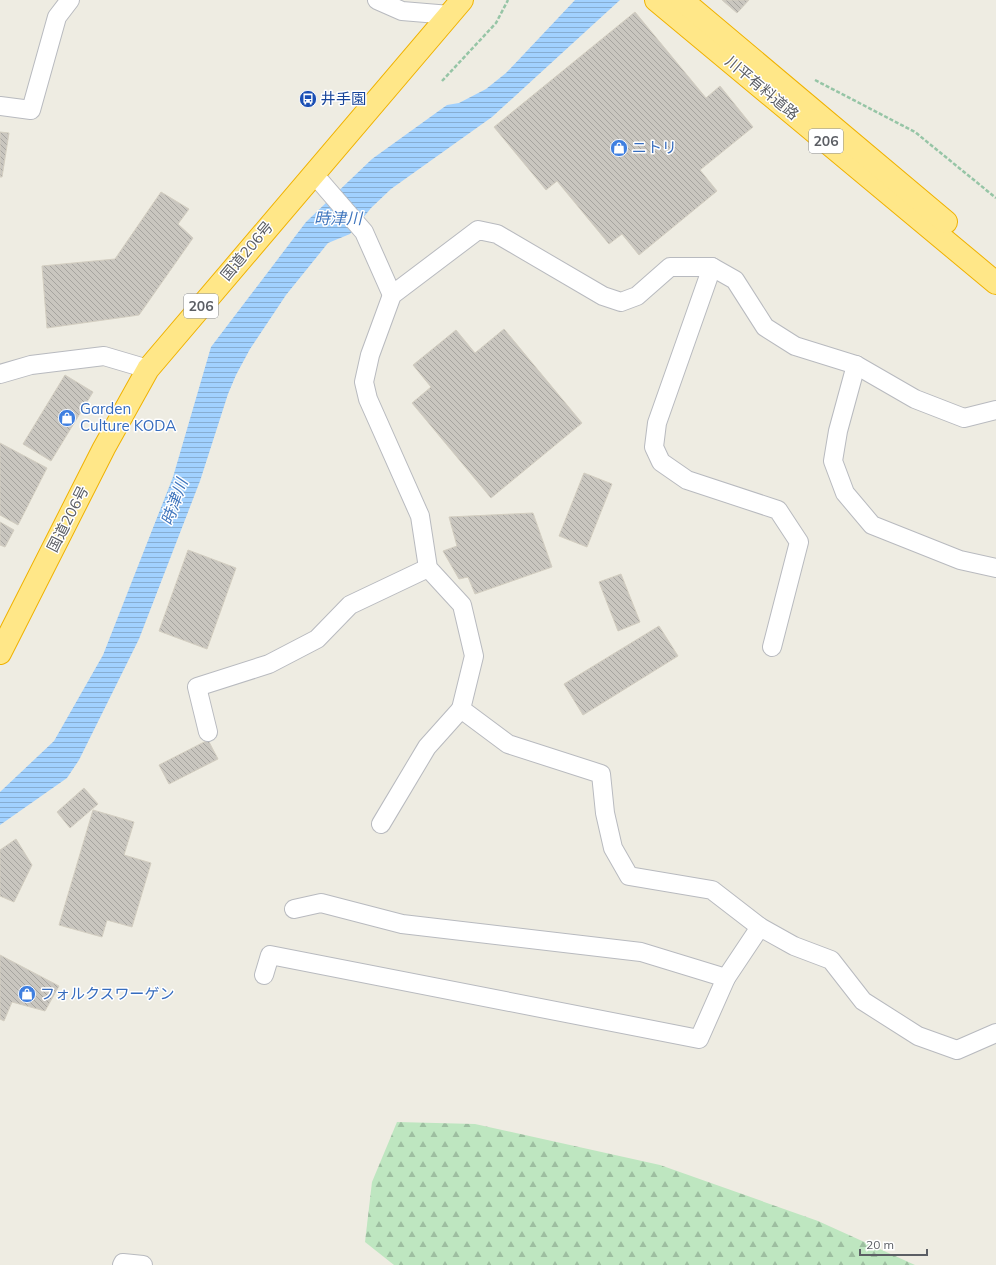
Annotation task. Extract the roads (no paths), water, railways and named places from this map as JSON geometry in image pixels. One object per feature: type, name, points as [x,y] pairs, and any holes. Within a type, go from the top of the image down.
[{"type":"highway","name":"川平有料道路","points":[[656,0],[996,283]]},
{"type":"highway","name":"川平有料道路","points":[[682,0],[996,264]]},
{"type":"highway","name":"国道206号","points":[[0,653],[104,448],[148,369],[313,173],[456,8]]},
{"type":"street","points":[[0,106],[31,110],[57,17],[70,0]]},
{"type":"street","points":[[377,0],[402,11],[456,8]]},
{"type":"street","points":[[313,173],[364,232],[392,295]]},
{"type":"street","points":[[381,824],[427,747],[461,709],[474,656],[462,605],[428,568],[420,516],[368,399],[364,382],[370,355],[392,295],[478,230],[497,234],[603,296],[621,302],[637,296],[670,267],[712,267],[735,280],[765,327],[795,346],[856,365],[915,399],[964,418],[996,410]]},
{"type":"street","points":[[712,267],[657,423],[654,447],[661,462],[687,480],[778,510],[799,542],[772,647]]},
{"type":"street","points":[[0,374],[31,365],[104,356],[148,369]]},
{"type":"street","points":[[856,365],[838,431],[833,461],[845,493],[872,525],[960,560],[996,568]]},
{"type":"street","points":[[208,732],[197,687],[269,664],[317,639],[350,605],[428,568]]},
{"type":"street","points":[[461,709],[508,744],[601,774],[604,813],[613,848],[629,876],[712,890],[760,927],[794,946],[831,960],[863,1001],[918,1036],[957,1050],[996,1033]]},
{"type":"street","points":[[294,909],[321,903],[402,924],[642,952],[726,978]]},
{"type":"street","points":[[264,975],[270,955],[699,1039],[726,978],[760,927]]},
{"type":"street","points":[[122,1265],[123,1263],[143,1265]]},
{"type":"water","name":"時津川","points":[[575,0],[620,0],[492,117],[391,189],[371,208],[350,234],[328,243],[286,295],[250,349],[236,375],[228,394],[200,481],[139,639],[79,760],[67,778],[0,825],[0,792],[54,741],[103,655],[173,477],[211,347],[306,222],[372,159],[447,105],[459,103],[486,89],[506,73]]},
{"type":"place","name":"井手園","points":[[308,99]]},
{"type":"place","name":"ニトリ","points":[[619,148]]},
{"type":"place","name":"Garden Culture KODA","points":[[67,418]]},
{"type":"place","name":"フォルクスワーゲン","points":[[27,994]]}]
